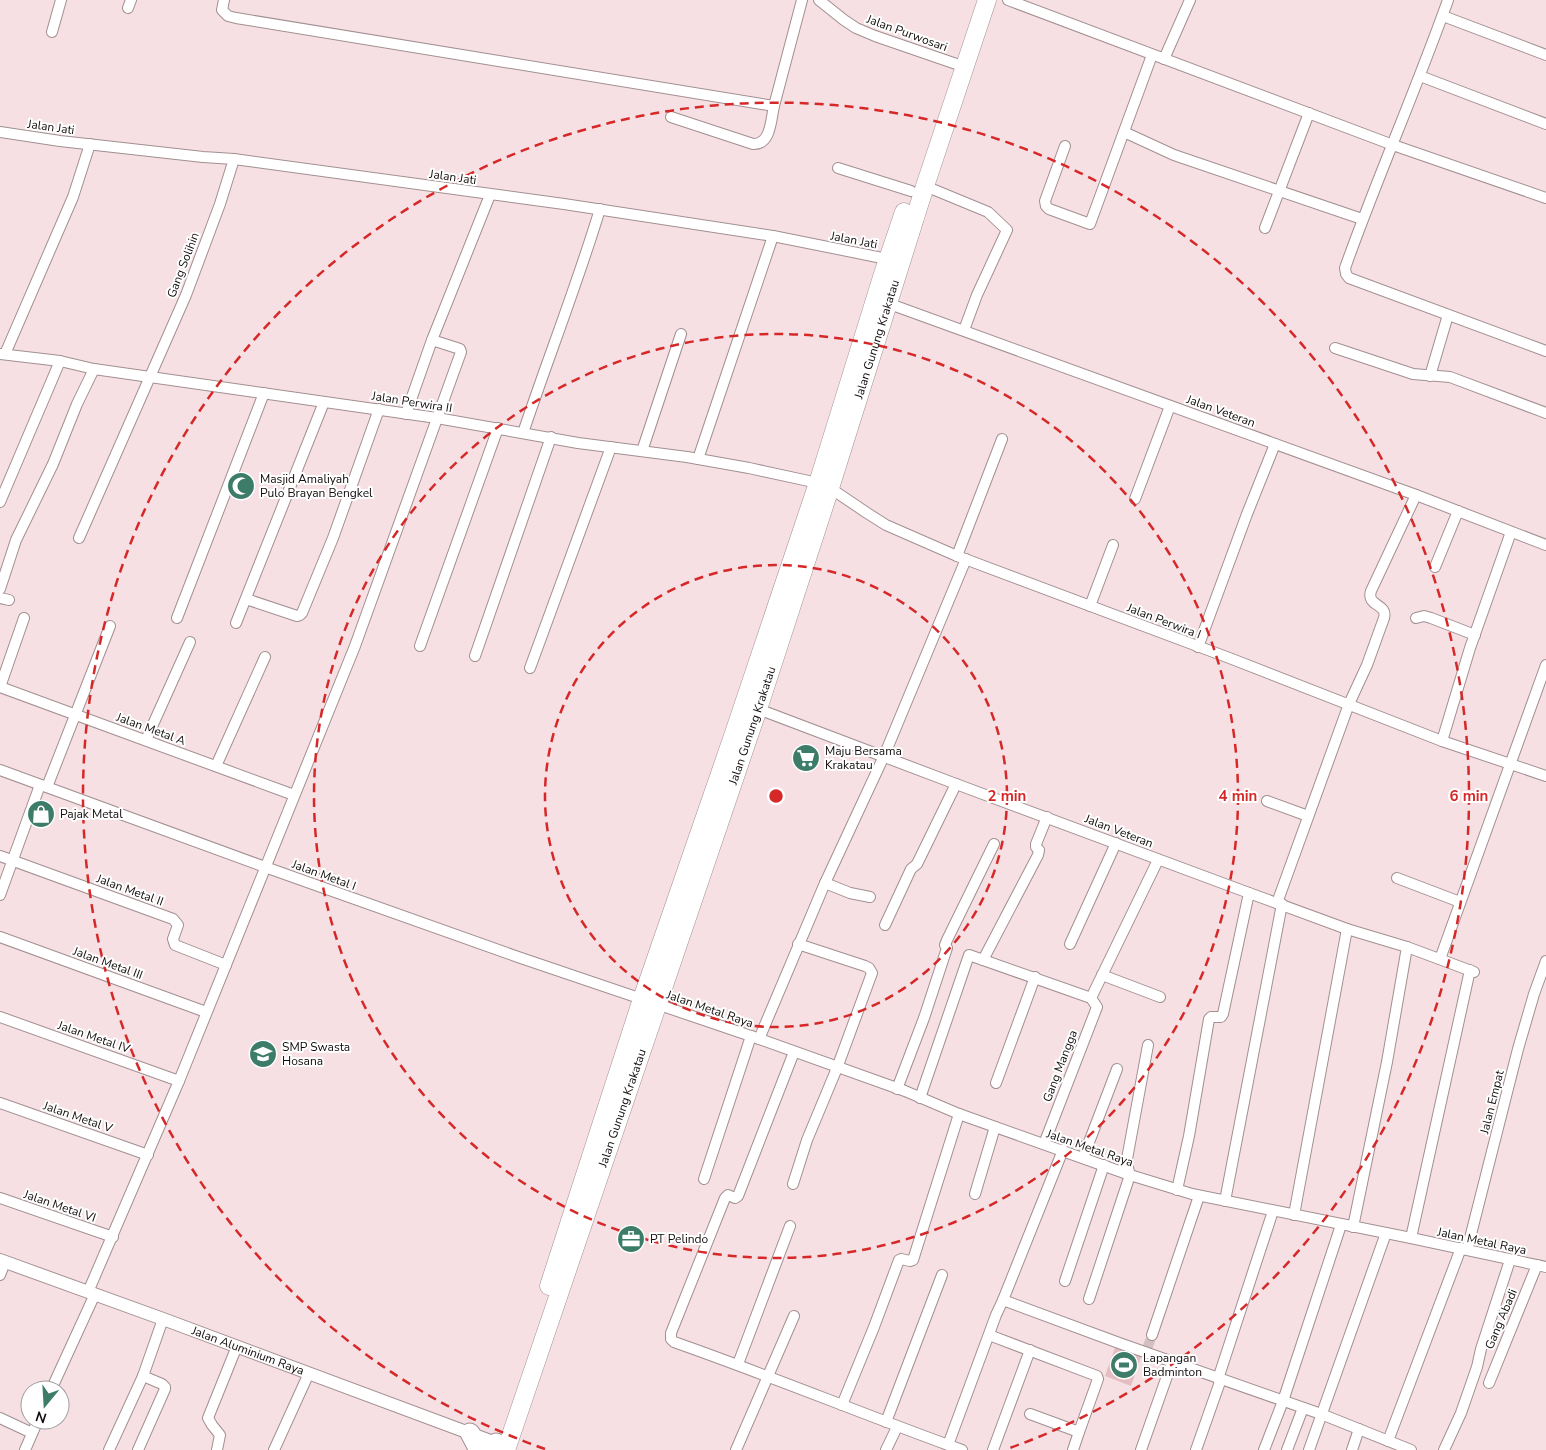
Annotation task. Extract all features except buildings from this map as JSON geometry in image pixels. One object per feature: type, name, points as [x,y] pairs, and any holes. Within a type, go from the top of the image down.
[{"type":"highway","name":"Jalan Gunung Krakatau","points":[[960,65],[976,0]]},
{"type":"highway","name":"Jalan Gunung Krakatau","points":[[650,1001],[686,915],[758,709],[824,486],[894,261],[960,65],[987,0]]},
{"type":"highway","name":"Jalan Gunung Krakatau","points":[[496,1448],[650,1001],[733,736],[824,486],[887,303],[894,261]]},
{"type":"highway","points":[[466,1437],[496,1448]]},
{"type":"street","points":[[52,32],[61,0]]},
{"type":"street","points":[[224,0],[222,10],[228,16],[236,18],[774,106]]},
{"type":"street","points":[[671,117],[753,144],[762,143],[768,133],[802,0]]},
{"type":"street","name":"Jalan Purwosari","points":[[819,0],[856,28],[960,65]]},
{"type":"street","points":[[1008,0],[1393,145],[1546,197]]},
{"type":"street","points":[[1164,59],[1190,0]]},
{"type":"street","points":[[1448,0],[1393,145],[1362,219],[1345,268],[1347,276],[1546,351]]},
{"type":"street","points":[[1443,16],[1546,55]]},
{"type":"street","points":[[1064,146],[1045,201],[1046,206],[1049,209],[1090,224],[1152,55]]},
{"type":"street","points":[[1420,76],[1546,124]]},
{"type":"street","points":[[1265,228],[1309,113]]},
{"type":"street","name":"Jalan Jati","points":[[0,132],[90,144],[234,159],[600,209],[773,236],[894,261]]},
{"type":"street","points":[[1124,132],[1174,155],[1362,219]]},
{"type":"street","points":[[3,354],[73,197],[90,144]]},
{"type":"street","name":"Gang Solihin","points":[[79,538],[186,295],[220,204],[234,159]]},
{"type":"street","points":[[838,168],[918,189],[988,212],[1007,230],[977,295],[964,330]]},
{"type":"street","points":[[406,414],[432,340],[490,194]]},
{"type":"street","points":[[523,433],[546,364],[571,299],[600,209]]},
{"type":"street","points":[[698,459],[773,236]]},
{"type":"street","name":"Jalan Veteran","points":[[887,303],[1416,495],[1546,545]]},
{"type":"street","points":[[1430,376],[1448,315]]},
{"type":"street","points":[[642,451],[681,334]]},
{"type":"street","points":[[55,1380],[179,1081],[353,649],[461,352],[432,340]]},
{"type":"street","points":[[1335,348],[1413,374],[1450,377],[1546,414]]},
{"type":"street","name":"Jalan Perwira II","points":[[3,354],[60,361],[94,369],[378,409],[611,447],[698,459],[749,468],[824,486]]},
{"type":"street","points":[[0,502],[60,361]]},
{"type":"street","points":[[0,589],[16,540],[53,464],[77,404],[94,369]]},
{"type":"street","points":[[177,618],[264,393]]},
{"type":"street","points":[[236,623],[324,402]]},
{"type":"street","points":[[1135,499],[1170,406]]},
{"type":"street","points":[[246,599],[297,616],[302,613],[333,538],[378,409]]},
{"type":"street","points":[[420,646],[498,428]]},
{"type":"street","points":[[475,656],[551,437]]},
{"type":"street","points":[[704,1179],[755,1038],[884,756],[962,557],[1002,439]]},
{"type":"street","points":[[1198,646],[1275,444]]},
{"type":"street","points":[[530,668],[611,447]]},
{"type":"street","name":"Jalan Perwira I","points":[[824,486],[886,525],[962,557],[1442,741],[1546,776]]},
{"type":"street","points":[[1225,1201],[1279,904],[1308,816],[1349,704],[1367,665],[1384,618],[1384,610],[1370,600],[1369,596],[1416,495]]},
{"type":"street","points":[[1435,567],[1458,511]]},
{"type":"street","points":[[1442,741],[1475,635],[1511,532]]},
{"type":"street","points":[[1090,606],[1113,545]]},
{"type":"street","points":[[1416,618],[1424,616],[1431,618],[1475,635]]},
{"type":"street","points":[[0,687],[24,618]]},
{"type":"street","points":[[0,895],[12,861],[75,715],[110,626]]},
{"type":"street","points":[[146,740],[190,642]]},
{"type":"street","points":[[216,766],[265,657]]},
{"type":"street","points":[[1440,959],[1546,665]]},
{"type":"street","name":"Jalan Metal A","points":[[0,687],[294,795]]},
{"type":"street","name":"Jalan Veteran","points":[[758,709],[1346,929],[1407,947],[1472,971],[1411,1238]]},
{"type":"street","name":"Jalan Metal I","points":[[0,770],[525,960],[650,1001]]},
{"type":"street","points":[[885,925],[911,869],[918,864],[956,784]]},
{"type":"street","points":[[1267,801],[1308,816]]},
{"type":"street","points":[[984,960],[1038,855],[1039,850],[1036,844],[1047,817]]},
{"type":"street","points":[[1070,944],[1116,843]]},
{"type":"street","points":[[897,1089],[924,1018],[947,948],[945,945],[994,844]]},
{"type":"street","name":"Jalan Metal II","points":[[0,856],[173,919],[178,925],[173,939],[175,945],[226,965]]},
{"type":"street","points":[[920,1098],[969,955],[1091,998],[1158,860]]},
{"type":"street","points":[[1397,878],[1460,902]]},
{"type":"street","points":[[825,883],[850,893],[870,897]]},
{"type":"street","points":[[1177,1190],[1189,1136],[1209,1019],[1211,1017],[1221,1017],[1223,1014],[1249,893]]},
{"type":"street","points":[[1294,1215],[1346,929]]},
{"type":"street","name":"Jalan Metal III","points":[[0,937],[206,1012]]},
{"type":"street","points":[[793,1184],[807,1140],[837,1068],[872,973],[868,967],[798,944]]},
{"type":"street","points":[[1353,1226],[1385,1072],[1407,947]]},
{"type":"street","name":"Jalan Empat","points":[[1388,1441],[1464,1249],[1521,1039],[1546,961]]},
{"type":"street","points":[[1102,975],[1160,997]]},
{"type":"street","points":[[996,1083],[1035,977]]},
{"type":"street","name":"Gang Mangga","points":[[1044,1144],[1097,1007],[1091,998]]},
{"type":"street","name":"Jalan Metal Raya","points":[[650,1001],[897,1089],[995,1127],[1177,1190],[1541,1266]]},
{"type":"street","name":"Jalan Metal IV","points":[[0,1017],[179,1081]]},
{"type":"street","points":[[1089,1299],[1130,1175],[1127,1159],[1148,1045]]},
{"type":"street","points":[[794,1052],[738,1196],[736,1198],[728,1195],[724,1198],[670,1335],[671,1339],[674,1342],[738,1364],[897,1427],[962,1450]]},
{"type":"street","points":[[1083,1158],[1117,1069]]},
{"type":"street","name":"Jalan Metal V","points":[[0,1103],[148,1155]]},
{"type":"street","points":[[842,1405],[899,1260],[913,1260],[959,1114]]},
{"type":"street","points":[[975,1194],[995,1127]]},
{"type":"street","points":[[948,1445],[989,1335],[1063,1150]]},
{"type":"street","points":[[1065,1281],[1104,1166]]},
{"type":"street","points":[[1152,1335],[1199,1196]]},
{"type":"street","name":"Jalan Metal VI","points":[[0,1198],[113,1237]]},
{"type":"street","points":[[1196,1450],[1272,1211]]},
{"type":"street","points":[[1264,1450],[1283,1401],[1341,1225]]},
{"type":"street","points":[[738,1364],[790,1226]]},
{"type":"street","points":[[1309,1450],[1386,1233]]},
{"type":"street","points":[[1444,1450],[1461,1413],[1477,1367],[1480,1352],[1510,1260]]},
{"type":"street","points":[[0,1275],[3,1261]]},
{"type":"street","name":"Jalan Aluminium Raya","points":[[3,1261],[309,1373],[466,1437]]},
{"type":"street","name":"Gang Abadi","points":[[1489,1383],[1541,1266]]},
{"type":"street","points":[[886,1422],[942,1275]]},
{"type":"street","points":[[1003,1300],[1321,1414],[1411,1450]]},
{"type":"street","points":[[736,1450],[794,1316]]},
{"type":"street","points":[[109,1450],[143,1376],[163,1319]]},
{"type":"street","points":[[989,1335],[1097,1376],[1098,1379],[1073,1450]]},
{"type":"street","points":[[217,1450],[220,1434],[209,1422],[208,1418],[236,1346]]},
{"type":"street","points":[[992,1450],[1030,1350]]},
{"type":"street","points":[[1480,1352],[1499,1358]]},
{"type":"street","points":[[1141,1450],[1172,1362]]},
{"type":"street","points":[[274,1450],[309,1373]]},
{"type":"street","points":[[138,1450],[165,1387],[143,1376]]},
{"type":"street","points":[[1287,1450],[1303,1408]]},
{"type":"street","points":[[1030,1414],[1079,1432]]},
{"type":"street","points":[[0,1418],[32,1433]]},
{"type":"street","points":[[886,1450],[897,1427]]},
{"type":"street","points":[[1352,1450],[1359,1429]]},
{"type":"street","points":[[25,1450],[33,1430]]},
{"type":"shaded area","name":"Lapangan Badminton","points":[[1116,1345],[1142,1354],[1131,1386],[1105,1376]]},
{"type":"tunnel","points":[[1147,1349],[1152,1335]]},
{"type":"place","name":"Masjid Amaliyah Pulo Brayan Bengkel","points":[[241,486]]},
{"type":"place","name":"Maju Bersama Krakatau","points":[[806,758]]},
{"type":"place","name":"Pajak Metal","points":[[41,814]]},
{"type":"place","name":"SMP Swasta Hosana","points":[[263,1054]]},
{"type":"place","name":"PT Pelindo","points":[[631,1239]]},
{"type":"place","name":"Lapangan Badminton","points":[[1124,1365]]}]
